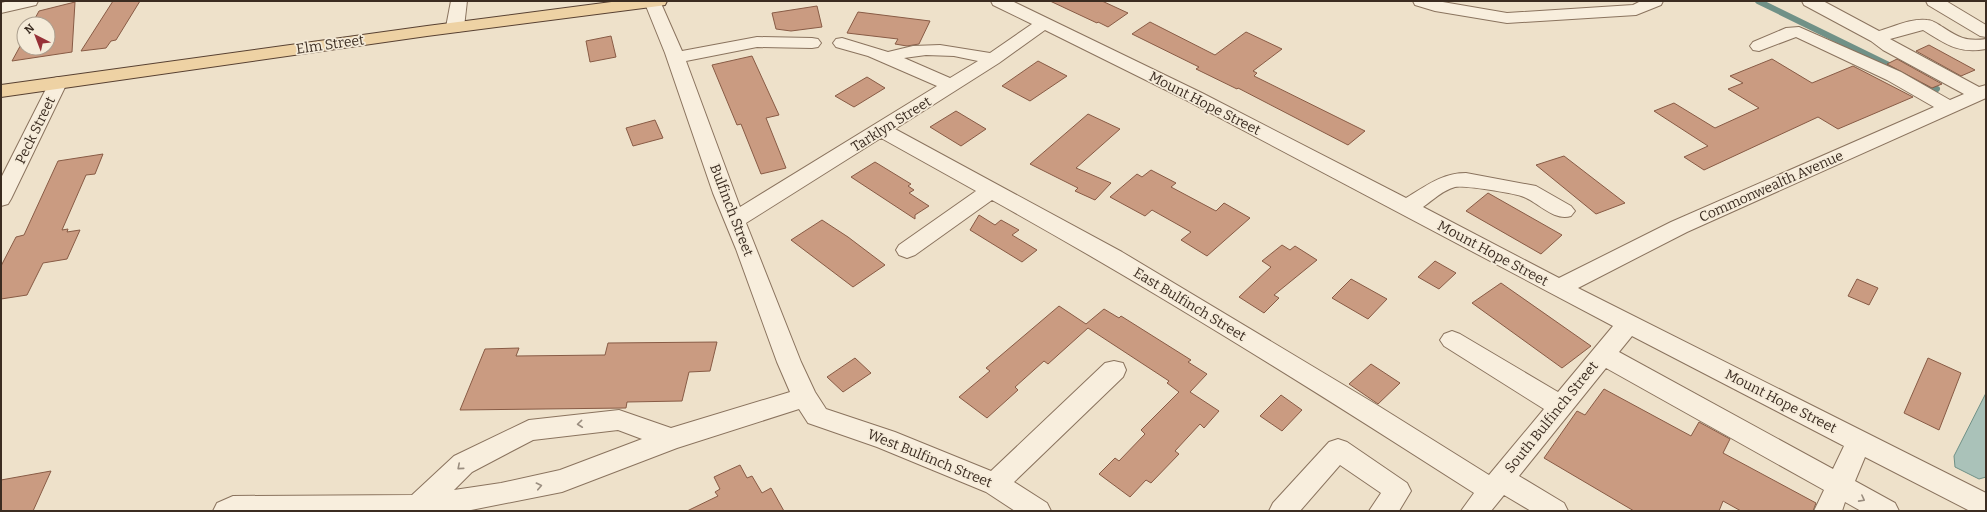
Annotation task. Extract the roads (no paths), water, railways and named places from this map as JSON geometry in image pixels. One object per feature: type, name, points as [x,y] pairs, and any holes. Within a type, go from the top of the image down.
[{"type":"main road","name":"Elm Street","points":[[1,90],[655,1]]},
{"type":"street","points":[[1,8],[30,1]]},
{"type":"street","points":[[456,27],[459,1]]},
{"type":"street","name":"Bulfinch Street","points":[[655,1],[723,193],[735,220],[789,362],[811,407]]},
{"type":"street","name":"Mount Hope Street","points":[[999,1],[1202,101],[1407,207],[1558,288],[1986,506]]},
{"type":"street","points":[[1421,1],[1435,6],[1514,18],[1636,10],[1655,1]]},
{"type":"street","points":[[1487,1],[1514,18]]},
{"type":"street","points":[[1810,1],[1877,37],[1889,46],[1982,92]]},
{"type":"street","points":[[1934,1],[1986,32]]},
{"type":"street","points":[[1877,37],[1918,25],[1927,25],[1961,17]]},
{"type":"street","name":"Tarklyn Street","points":[[735,220],[882,130],[993,59],[1044,23]]},
{"type":"street","points":[[1927,25],[1958,44],[1974,46],[1986,44]]},
{"type":"street","points":[[1759,46],[1792,32],[1799,32],[1894,76],[1949,107]]},
{"type":"street","points":[[675,58],[757,42],[812,43]]},
{"type":"street","points":[[842,43],[874,52],[951,85]]},
{"type":"street","points":[[887,58],[907,50],[921,50],[970,54],[993,59]]},
{"type":"street","name":"Peck Street","points":[[1,198],[58,83]]},
{"type":"street","name":"Commonwealth Avenue","points":[[1558,288],[1679,227],[1982,92]]},
{"type":"street","name":"East Bulfinch Street","points":[[882,130],[1114,258],[1368,412],[1496,484],[1554,511]]},
{"type":"street","points":[[1407,207],[1443,184],[1455,180],[1466,180],[1529,191],[1564,211]]},
{"type":"street","points":[[907,250],[991,190]]},
{"type":"street","name":"South Bulfinch Street","points":[[1475,511],[1628,324]]},
{"type":"street","points":[[1452,340],[1560,406]]},
{"type":"street","points":[[1603,355],[1885,511]]},
{"type":"street","points":[[995,484],[1114,370]]},
{"type":"street","points":[[227,511],[233,508],[406,508],[493,502],[562,481],[671,440],[811,407]]},
{"type":"street","name":"West Bulfinch Street","points":[[811,407],[995,484],[1037,511]]},
{"type":"street","points":[[406,508],[463,464],[530,430],[619,420],[671,440]]},
{"type":"street","points":[[1828,511],[1860,441]]},
{"type":"street","points":[[1283,511],[1338,450],[1398,491],[1383,511]]},
{"type":"waterway","points":[[1758,1],[1907,74]]},
{"type":"waterway","points":[[1925,83],[1937,89]]}]
